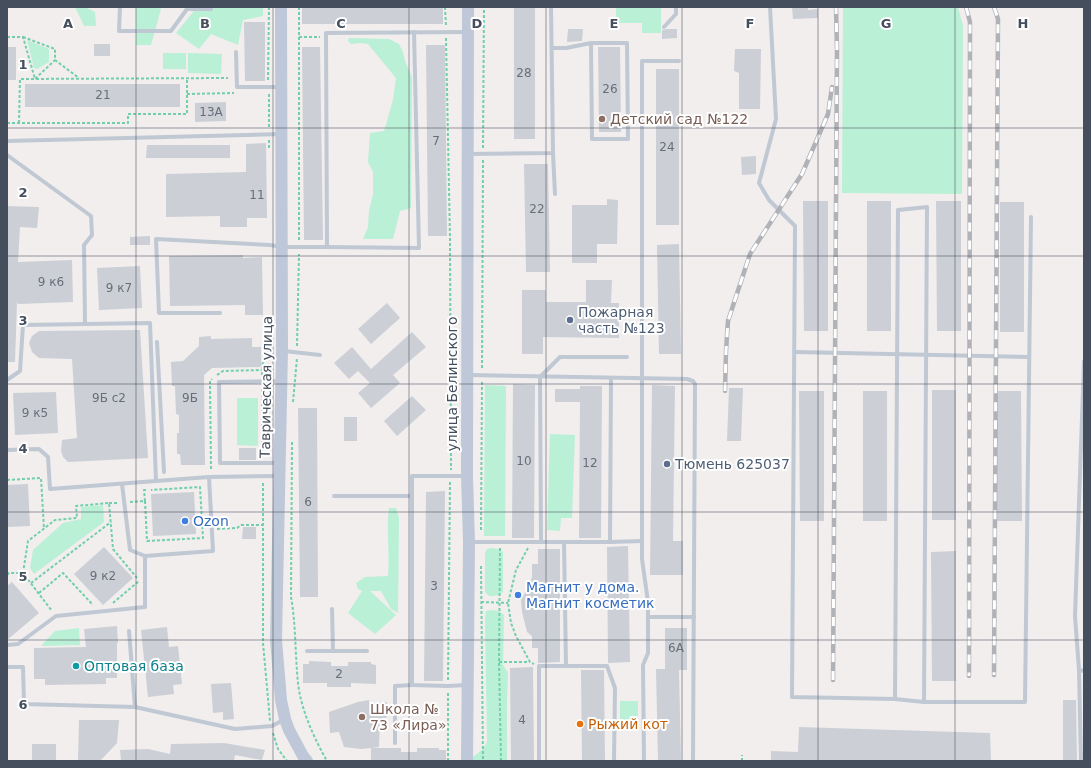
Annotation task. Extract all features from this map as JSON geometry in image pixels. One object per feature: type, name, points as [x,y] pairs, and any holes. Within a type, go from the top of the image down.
[{"type":"street","name":"Таврическая улица","points":[[281,7],[282,381],[276,640],[281,700],[285,719],[303,759]]},
{"type":"street","name":"улица Белинского","points":[[467,761],[468,685],[475,542],[467,476],[468,7]]},
{"type":"lane","points":[[120,7],[119,31],[170,31],[187,9],[211,9]]},
{"type":"lane","points":[[551,7],[555,194]]},
{"type":"lane","points":[[664,27],[676,14],[676,7]]},
{"type":"lane","points":[[770,7],[776,119],[759,183],[769,200],[795,226],[792,697],[895,699],[924,702],[1025,702],[1031,217]]},
{"type":"lane","points":[[220,312],[159,313],[156,239],[270,245],[282,247],[419,248],[414,32]]},
{"type":"lane","points":[[327,247],[326,33],[467,32]]},
{"type":"lane","points":[[552,48],[566,48],[591,43],[627,42],[628,139],[592,139],[591,43]]},
{"type":"lane","points":[[236,52],[236,87],[282,87]]},
{"type":"lane","points":[[644,761],[643,666],[648,653],[648,602],[642,559],[642,61],[679,61]]},
{"type":"lane","points":[[7,141],[282,134]]},
{"type":"lane","points":[[467,154],[553,153]]},
{"type":"lane","points":[[7,155],[91,216],[92,235],[84,245],[85,323]]},
{"type":"lane","points":[[895,699],[898,210],[927,207],[924,702]]},
{"type":"lane","points":[[7,380],[20,371],[23,325],[150,322],[156,481]]},
{"type":"lane","points":[[157,342],[164,472]]},
{"type":"lane","points":[[282,351],[320,355]]},
{"type":"lane","points":[[795,352],[1029,357]]},
{"type":"lane","points":[[540,541],[540,376],[560,358],[627,357]]},
{"type":"lane","points":[[1081,761],[1079,670],[1075,616],[1084,361]]},
{"type":"lane","points":[[468,375],[687,379],[693,381],[695,384],[693,761]]},
{"type":"lane","points":[[610,542],[611,378]]},
{"type":"lane","points":[[280,470],[220,463],[219,382],[282,381]]},
{"type":"lane","points":[[7,450],[39,449],[48,457],[50,489],[280,470]]},
{"type":"lane","points":[[412,685],[412,476],[467,476]]},
{"type":"lane","points":[[122,484],[130,550],[145,556],[212,551],[209,477]]},
{"type":"lane","points":[[334,496],[412,496]]},
{"type":"lane","points":[[475,542],[642,541]]},
{"type":"lane","points":[[564,542],[566,666]]},
{"type":"lane","points":[[7,645],[18,644],[56,616],[145,608],[145,556]]},
{"type":"lane","points":[[332,610],[333,651]]},
{"type":"lane","points":[[648,617],[694,617]]},
{"type":"lane","points":[[130,631],[135,707]]},
{"type":"lane","points":[[307,651],[367,651]]},
{"type":"lane","points":[[539,761],[539,666],[607,666],[615,688],[614,761]]},
{"type":"lane","points":[[7,667],[24,667],[24,704],[135,707],[235,729],[272,726],[285,719]]},
{"type":"lane","points":[[1079,670],[1084,671]]},
{"type":"lane","points":[[394,743],[395,686],[468,685]]},
{"type":"path","points":[[293,407],[297,353],[299,247],[299,7]]},
{"type":"path","points":[[445,7],[450,238],[448,761]]},
{"type":"path","points":[[475,542],[482,375],[484,7]]},
{"type":"path","points":[[7,37],[23,37],[55,49],[55,60],[35,79]]},
{"type":"path","points":[[23,37],[35,79]]},
{"type":"path","points":[[55,60],[80,78]]},
{"type":"path","points":[[7,123],[128,123],[128,114],[187,114],[187,78]]},
{"type":"path","points":[[19,123],[20,79],[228,78]]},
{"type":"path","points":[[187,94],[239,93]]},
{"type":"path","points":[[292,439],[291,596],[294,609],[298,685],[306,714],[317,742],[327,761]]},
{"type":"path","points":[[204,470],[211,469],[220,463]]},
{"type":"path","points":[[7,480],[41,478],[44,529]]},
{"type":"path","points":[[200,487],[203,538],[147,541],[145,501],[144,490],[200,487]]},
{"type":"path","points":[[52,611],[23,573],[28,541],[55,520],[77,518],[76,506],[145,501]]},
{"type":"path","points":[[109,503],[113,549],[139,581],[112,604]]},
{"type":"path","points":[[31,583],[111,522]]},
{"type":"path","points":[[202,530],[237,528],[241,525],[263,525]]},
{"type":"path","points":[[530,662],[516,636],[508,603],[516,570],[532,541]]},
{"type":"path","points":[[500,542],[499,662],[501,761]]},
{"type":"path","points":[[481,564],[483,761]]},
{"type":"path","points":[[7,575],[9,573],[23,573]]},
{"type":"path","points":[[39,593],[63,573],[97,610]]},
{"type":"path","points":[[481,602],[508,603]]},
{"type":"path","points":[[499,662],[530,662],[539,666]]},
{"type":"path","points":[[742,756],[742,761]]},
{"type":"green space","points":[[75,7],[85,7],[95,12],[96,26],[84,26]]},
{"type":"green space","points":[[136,7],[157,7],[161,9],[151,45],[136,45]]},
{"type":"green space","points":[[197,7],[263,7],[263,16],[243,20],[238,45],[211,34],[199,49],[176,33]]},
{"type":"green space","points":[[616,7],[661,7],[661,33],[642,33],[642,23],[616,23]]},
{"type":"green space","points":[[843,7],[958,7],[963,26],[962,194],[842,193]]},
{"type":"green space","points":[[349,38],[389,39],[399,44],[412,77],[411,208],[400,211],[393,239],[363,239],[368,227],[369,210],[373,195],[373,172],[368,162],[370,133],[384,131],[393,100],[396,78],[368,44],[351,44],[348,41]]},
{"type":"green space","points":[[27,40],[49,49],[49,62],[37,69],[34,68]]},
{"type":"green space","points":[[163,53],[186,53],[186,69],[163,69]]},
{"type":"green space","points":[[188,53],[222,54],[221,74],[188,73]]},
{"type":"green space","points":[[485,385],[506,386],[505,536],[484,536]]},
{"type":"green space","points":[[237,398],[258,398],[258,446],[237,445]]},
{"type":"green space","points":[[550,434],[575,435],[572,518],[561,518],[560,531],[547,530]]},
{"type":"green space","points":[[103,505],[104,522],[34,574],[30,568],[33,550],[63,523],[81,519],[81,507]]},
{"type":"green space","points":[[389,508],[396,508],[399,518],[398,613],[391,609],[381,591],[370,591],[396,615],[375,634],[348,613],[362,591],[358,589],[356,583],[365,577],[388,576]]},
{"type":"green space","points":[[487,549],[499,549],[503,552],[503,592],[496,596],[489,596],[485,592],[485,553]]},
{"type":"green space","points":[[486,611],[499,611],[504,615],[503,665],[508,673],[507,761],[473,761],[473,757],[483,749],[487,742],[485,618]]},
{"type":"green space","points":[[79,628],[80,645],[41,646],[55,631]]},
{"type":"green space","points":[[620,701],[638,701],[638,728],[620,728]]},
{"type":"building","points":[[302,7],[443,7],[443,24],[302,24]]},
{"type":"building","points":[[514,7],[535,7],[535,139],[514,139]]},
{"type":"building","points":[[792,7],[808,7],[808,10],[818,9],[818,18],[793,19]]},
{"type":"building","points":[[244,22],[265,22],[265,81],[245,81]]},
{"type":"building","points":[[568,29],[583,29],[582,41],[567,42]]},
{"type":"building","points":[[677,29],[677,38],[662,39],[662,30]]},
{"type":"building","points":[[94,44],[110,44],[110,56],[94,56]]},
{"type":"building","points":[[426,45],[445,45],[447,236],[428,236]]},
{"type":"building","points":[[7,47],[16,47],[16,80],[7,80]]},
{"type":"building","points":[[302,47],[320,47],[323,240],[304,240]]},
{"type":"building","points":[[598,47],[620,47],[621,132],[599,132]]},
{"type":"building","points":[[735,49],[761,49],[760,109],[739,109],[739,73],[734,71]]},
{"type":"building","points":[[656,69],[679,69],[679,225],[656,225]]},
{"type":"building","points":[[25,84],[180,84],[180,107],[25,107]]},
{"type":"building","points":[[226,102],[226,121],[195,122],[195,103]]},
{"type":"building","points":[[266,143],[267,218],[247,218],[247,227],[220,227],[220,216],[166,217],[166,174],[246,172],[246,144]]},
{"type":"building","points":[[147,145],[230,145],[230,158],[146,158]]},
{"type":"building","points":[[756,156],[756,174],[742,175],[741,157]]},
{"type":"building","points":[[524,164],[548,164],[550,272],[526,272]]},
{"type":"building","points":[[607,199],[618,200],[617,244],[597,244],[597,263],[572,263],[572,205],[607,205]]},
{"type":"building","points":[[803,201],[828,201],[828,331],[804,331]]},
{"type":"building","points":[[867,201],[891,201],[891,331],[867,331]]},
{"type":"building","points":[[936,201],[961,201],[961,331],[937,331]]},
{"type":"building","points":[[1000,202],[1024,202],[1024,332],[1000,332]]},
{"type":"building","points":[[7,206],[39,207],[37,228],[20,227],[18,262],[72,260],[73,302],[18,304],[17,302],[15,362],[7,362]]},
{"type":"building","points":[[150,236],[150,245],[130,245],[130,237]]},
{"type":"building","points":[[679,244],[681,354],[659,354],[657,245]]},
{"type":"building","points":[[243,255],[243,258],[262,257],[263,315],[245,315],[245,305],[170,306],[169,256]]},
{"type":"building","points":[[140,266],[142,308],[99,310],[97,268]]},
{"type":"building","name":"Пожарная часть №123","points":[[586,280],[612,280],[611,303],[619,303],[619,338],[543,337],[543,354],[522,354],[522,290],[546,290],[546,302],[586,302]]},
{"type":"building","points":[[387,303],[400,318],[371,344],[358,329]]},
{"type":"building","points":[[140,330],[148,458],[68,462],[63,457],[61,451],[62,440],[77,438],[72,359],[39,358],[32,352],[29,343],[32,336],[39,331]]},
{"type":"building","points":[[412,332],[426,347],[393,375],[400,383],[371,408],[358,393],[370,383],[358,371],[349,379],[334,363],[352,347],[371,369]]},
{"type":"building","points":[[211,336],[211,339],[252,338],[252,347],[261,347],[261,367],[212,368],[204,375],[205,465],[181,465],[180,454],[177,454],[179,415],[176,414],[175,386],[172,386],[171,362],[183,361],[199,346],[199,337]]},
{"type":"building","points":[[513,384],[535,385],[534,538],[512,538]]},
{"type":"building","points":[[652,385],[675,386],[673,541],[683,541],[683,575],[650,575]]},
{"type":"building","points":[[580,386],[602,386],[601,538],[579,538],[580,402],[555,402],[555,389],[580,389]]},
{"type":"building","points":[[729,388],[743,388],[741,441],[727,441]]},
{"type":"building","points":[[932,390],[956,390],[956,520],[932,520]]},
{"type":"building","points":[[799,391],[824,391],[824,521],[800,521]]},
{"type":"building","points":[[863,391],[887,391],[887,521],[863,521]]},
{"type":"building","points":[[997,391],[1021,391],[1022,521],[997,521]]},
{"type":"building","points":[[56,392],[58,433],[15,435],[13,393]]},
{"type":"building","points":[[412,396],[426,410],[397,436],[384,421]]},
{"type":"building","points":[[298,408],[317,408],[318,597],[300,597]]},
{"type":"building","points":[[344,417],[357,417],[357,441],[344,441]]},
{"type":"building","points":[[239,448],[256,448],[256,460],[239,460]]},
{"type":"building","points":[[28,484],[30,526],[7,527],[7,485]]},
{"type":"building","points":[[445,491],[443,681],[424,681],[426,492]]},
{"type":"building","points":[[194,492],[196,534],[153,536],[151,494]]},
{"type":"building","points":[[243,527],[256,527],[256,539],[242,539]]},
{"type":"building","points":[[628,546],[630,662],[608,663],[607,547]]},
{"type":"building","points":[[104,547],[133,578],[103,605],[74,574]]},
{"type":"building","points":[[538,549],[560,549],[560,662],[538,663],[538,648],[532,648],[532,636],[527,632],[522,612],[521,600],[528,583],[532,578],[532,564],[538,564]]},
{"type":"building","points":[[956,551],[956,681],[932,681],[931,552]]},
{"type":"building","points":[[12,582],[39,613],[7,640],[7,586]]},
{"type":"building","name":"Оптовая база","points":[[117,626],[117,678],[106,678],[106,684],[45,685],[45,679],[34,679],[34,648],[86,647],[84,629]]},
{"type":"building","points":[[167,627],[169,647],[178,646],[182,684],[173,685],[174,694],[148,697],[141,630]]},
{"type":"building","points":[[665,628],[687,628],[687,670],[679,670],[681,761],[658,761],[656,669],[665,669]]},
{"type":"building","points":[[309,661],[331,662],[331,666],[348,666],[348,662],[371,662],[371,664],[376,665],[376,684],[351,683],[351,687],[327,687],[327,683],[303,683],[303,664],[309,664]]},
{"type":"building","points":[[533,667],[534,761],[511,761],[510,668]]},
{"type":"building","points":[[581,670],[604,670],[605,761],[582,761]]},
{"type":"building","points":[[231,683],[234,719],[223,720],[223,712],[213,713],[211,684]]},
{"type":"building","points":[[369,700],[369,703],[387,702],[387,717],[380,722],[379,747],[372,748],[401,748],[401,752],[417,752],[417,748],[439,748],[439,750],[446,750],[446,761],[371,761],[371,748],[361,749],[344,747],[339,732],[330,733],[329,712],[358,702]]},
{"type":"building","points":[[1063,700],[1076,700],[1077,761],[1063,761]]},
{"type":"building","points":[[79,720],[119,720],[117,743],[100,761],[78,761]]},
{"type":"building","points":[[799,727],[990,733],[991,761],[771,761],[771,751],[798,752]]},
{"type":"building","points":[[224,743],[265,750],[262,760],[235,755],[234,761],[121,761],[120,750],[148,749],[170,754],[171,744]]},
{"type":"building","points":[[32,744],[56,744],[56,761],[32,761]]},
{"type":"railway","points":[[833,680],[836,7]]},
{"type":"railway","points":[[966,7],[970,22],[969,676]]},
{"type":"railway","points":[[994,7],[998,19],[994,675]]},
{"type":"railway","points":[[725,391],[728,321],[750,254],[802,174],[828,114],[832,87]]},
{"type":"place","name":"Детский сад №122","points":[[602,119]]},
{"type":"place","name":"Пожарная часть №123","points":[[570,320]]},
{"type":"place","name":"Тюмень 625037","points":[[667,464]]},
{"type":"place","name":"Ozon","points":[[185,521]]},
{"type":"place","name":"Магнит у дома. Магнит косметик","points":[[518,595]]},
{"type":"place","name":"Оптовая база","points":[[76,666]]},
{"type":"place","name":"Школа № 73 «Лира»","points":[[362,717]]},
{"type":"place","name":"Рыжий кот","points":[[580,724]]}]
